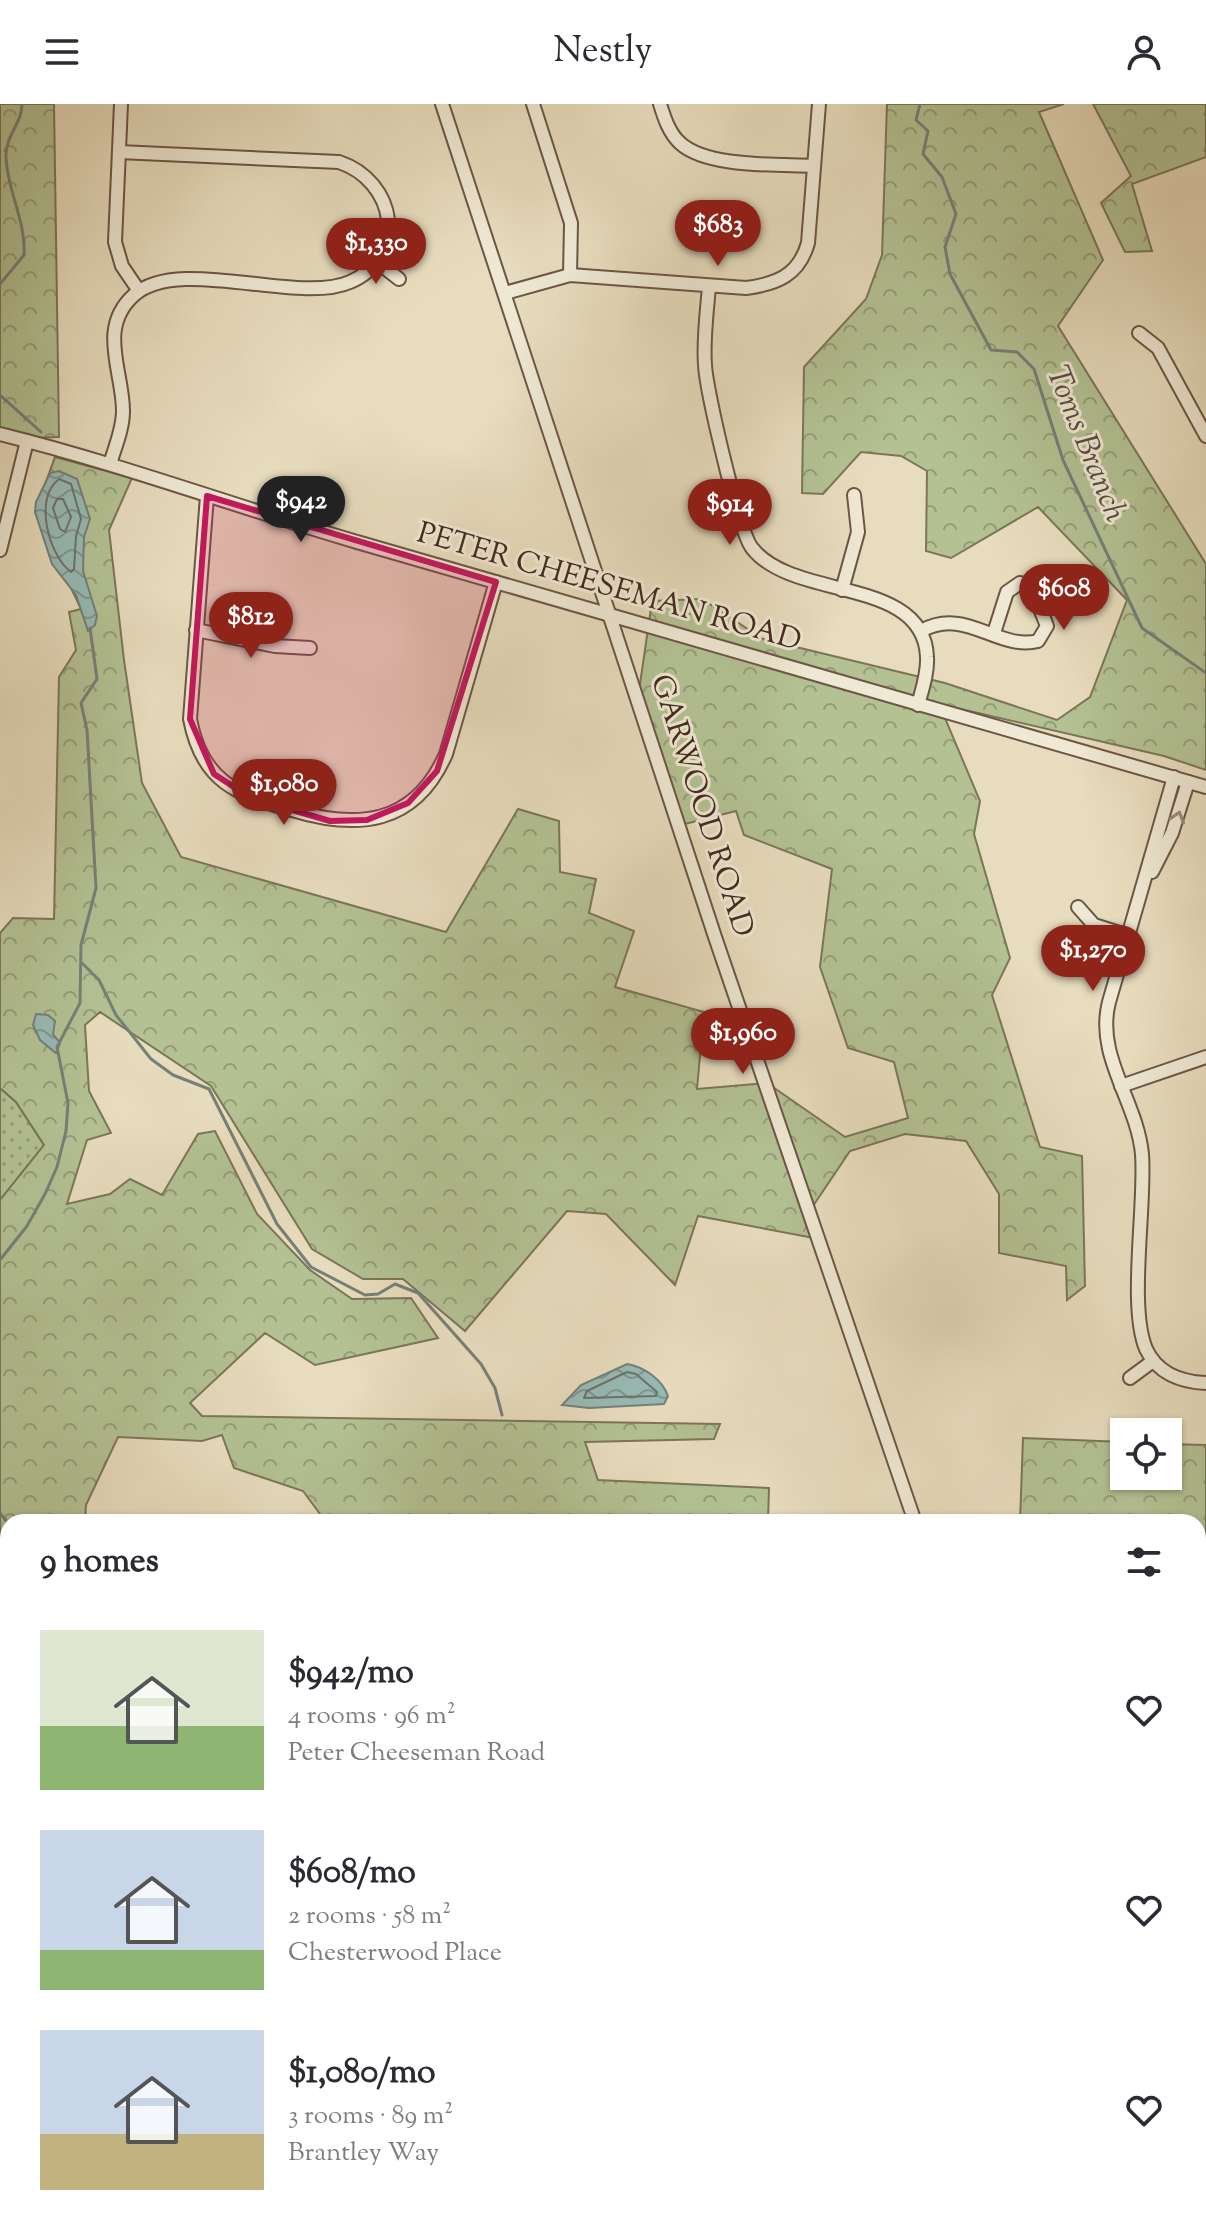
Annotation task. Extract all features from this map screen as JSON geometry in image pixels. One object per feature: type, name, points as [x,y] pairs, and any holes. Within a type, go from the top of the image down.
[{"type":"street","points":[[121,104],[115,242],[122,266],[139,291]]},
{"type":"street","name":"GARWOOD ROAD","points":[[442,104],[715,937],[912,1514]]},
{"type":"street","points":[[533,104],[571,223],[570,275]]},
{"type":"street","points":[[660,104],[666,123],[679,143],[700,156],[814,166]]},
{"type":"street","points":[[505,293],[570,275],[746,288],[769,285],[787,277],[800,264],[808,243],[819,104]]},
{"type":"street","points":[[110,464],[123,411],[113,351],[114,331],[124,306],[139,291],[175,280],[337,285],[358,278],[376,261],[388,232],[385,201],[370,179],[348,165],[320,160],[119,152]]},
{"type":"street","points":[[376,261],[399,279]]},
{"type":"street","points":[[709,286],[706,376],[745,537],[760,558],[777,570],[893,606],[921,631],[927,662],[918,705]]},
{"type":"street","points":[[1139,333],[1158,348],[1206,436]]},
{"type":"street","name":"PETER CHEESEMAN ROAD","points":[[0,434],[110,464],[612,617],[1206,787]]},
{"type":"street","points":[[0,550],[6,512],[27,441]]},
{"type":"street","points":[[842,590],[859,525],[854,495]]},
{"type":"street","points":[[207,496],[190,719],[199,751],[214,774],[251,798],[330,821],[367,820],[408,803],[437,771],[496,582]]},
{"type":"street","points":[[921,631],[944,622],[1024,642],[1042,639],[1047,626],[1031,586],[1020,583],[1007,592],[994,633]]},
{"type":"street","points":[[196,630],[275,646],[310,648]]},
{"type":"street","points":[[1174,777],[1105,1024],[1108,1047],[1142,1157],[1140,1320],[1143,1340],[1153,1361],[1171,1375],[1206,1383]]},
{"type":"street","points":[[1139,900],[1172,833],[1188,782]]},
{"type":"street","points":[[1078,907],[1094,925],[1129,936]]},
{"type":"street","points":[[1121,1086],[1206,1057]]},
{"type":"street","points":[[1130,1378],[1153,1361]]},
{"type":"street","points":[[998,2226],[1017,2226]]},
{"type":"highlighted area","points":[[207,496],[496,582],[437,771],[408,803],[367,820],[330,821],[251,798],[214,774],[190,719]]},
{"type":"green space","points":[[0,104],[54,104],[59,437],[0,439]]},
{"type":"green space","points":[[887,104],[1064,104],[1039,112],[1103,260],[1058,326],[1206,564],[1206,770],[1164,756],[939,704],[980,801],[974,834],[1010,958],[992,995],[1040,1147],[1082,1156],[1085,1286],[1067,1300],[1066,1266],[999,1253],[999,1194],[966,1141],[905,1134],[850,1151],[811,1209],[819,1239],[698,1216],[675,1285],[606,1214],[567,1211],[465,1331],[403,1279],[363,1279],[312,1249],[211,1086],[100,1012],[85,1025],[89,1091],[111,1133],[87,1140],[67,1204],[110,1194],[130,1179],[162,1195],[198,1134],[215,1131],[257,1214],[310,1270],[352,1299],[411,1298],[438,1338],[315,1365],[265,1333],[190,1403],[202,1416],[720,1424],[714,1439],[585,1442],[598,1480],[769,1488],[768,1514],[320,1514],[303,1491],[234,1468],[222,1435],[202,1441],[118,1437],[86,1505],[85,1514],[0,1514],[0,1200],[44,1145],[16,1102],[0,1088],[0,933],[13,918],[54,919],[59,677],[76,650],[69,612],[81,609],[35,512],[55,457],[132,478],[109,530],[124,660],[142,783],[181,857],[446,932],[518,809],[559,821],[560,872],[596,879],[589,913],[634,931],[615,987],[704,1012],[697,1089],[767,1083],[845,1137],[908,1118],[894,1062],[848,1048],[820,967],[832,869],[744,835],[736,811],[677,826],[638,698],[652,601],[702,599],[763,639],[945,683],[1057,720],[1090,697],[1127,600],[1038,507],[951,558],[926,551],[927,471],[901,456],[861,452],[823,494],[802,493],[804,367],[866,299],[882,255]]},
{"type":"green space","points":[[1093,104],[1206,104],[1206,157],[1132,184],[1152,251],[1125,252],[1101,203],[1131,176]]},
{"type":"green space","points":[[0,1088],[16,1102],[44,1145],[0,1200]]},
{"type":"green space","points":[[1023,1438],[1110,1441],[1110,1490],[1182,1490],[1182,1444],[1206,1445],[1206,1514],[1020,1514]]},
{"type":"water","points":[[59,471],[77,479],[90,519],[84,537],[83,571],[97,616],[95,625],[88,631],[76,595],[52,564],[35,512],[36,502],[50,473]]},
{"type":"water","points":[[36,1014],[48,1015],[55,1021],[53,1034],[60,1043],[56,1053],[40,1040],[33,1025]]},
{"type":"water","points":[[627,1364],[657,1379],[668,1396],[664,1404],[589,1408],[562,1405],[581,1385]]},
{"type":"waterway","points":[[0,284],[24,255],[22,230],[6,157],[22,104]]},
{"type":"waterway","name":"Toms Branch","points":[[920,104],[916,120],[928,131],[923,154],[942,177],[956,214],[945,247],[950,274],[991,350],[1017,352],[1034,369],[1063,460],[1142,628],[1206,673]]},
{"type":"waterway","points":[[0,395],[41,432]]},
{"type":"waterway","points":[[0,1260],[27,1226],[45,1194],[57,1167],[66,1131],[68,1103],[57,1047],[80,1003],[81,945],[96,888],[87,730],[81,703],[97,679],[90,628]]},
{"type":"waterway","points":[[82,963],[99,980],[116,1015],[151,1059],[173,1075],[209,1089],[277,1224],[311,1267],[365,1295],[378,1294],[395,1284],[418,1293],[481,1364],[495,1388],[502,1415]]}]
